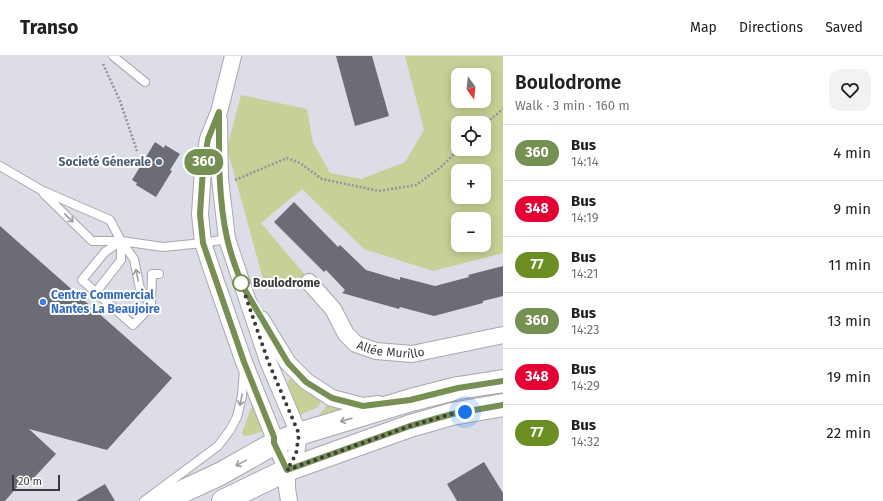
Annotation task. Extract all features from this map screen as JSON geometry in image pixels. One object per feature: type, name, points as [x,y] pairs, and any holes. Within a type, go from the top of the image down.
[{"type":"main road","points":[[162,501],[220,474],[274,443],[299,434],[410,400],[458,388],[503,381]]},
{"type":"main road","points":[[223,501],[287,470],[410,426],[452,414],[503,406]]},
{"type":"street","points":[[233,56],[219,112],[208,139],[203,169],[200,214],[203,243],[244,362],[274,437],[274,443],[287,470],[288,501]]},
{"type":"street","points":[[219,112],[220,179],[227,239],[268,361],[299,434],[296,454],[287,470]]},
{"type":"street","name":"Allée Murillo","points":[[309,282],[333,309],[346,334],[356,344],[376,351],[412,354],[503,335]]},
{"type":"street","points":[[242,285],[288,363],[306,382],[332,398],[363,406],[410,400]]},
{"type":"lane","points":[[113,56],[145,82]]},
{"type":"lane","points":[[0,166],[41,190],[110,220],[121,241],[134,259],[140,289],[150,306]]},
{"type":"lane","points":[[41,190],[92,241],[121,241],[163,247],[227,239]]},
{"type":"lane","points":[[96,292],[121,260],[121,241]]},
{"type":"lane","points":[[121,241],[105,252],[82,280],[133,325],[150,306],[152,274],[159,274]]},
{"type":"lane","points":[[144,501],[218,446],[230,430],[237,417],[242,396],[244,362]]},
{"type":"path","points":[[102,63],[120,101],[137,151]]},
{"type":"path","points":[[491,119],[503,109]]},
{"type":"path","points":[[230,182],[287,158],[300,163],[322,179],[379,191],[416,185],[452,156]]},
{"type":"green space","points":[[405,56],[503,56],[503,253],[433,271],[364,249],[302,189],[261,223],[306,276],[266,290],[227,148],[241,95],[307,109],[313,143],[330,173],[361,179],[405,162],[424,130]]},
{"type":"green space","points":[[291,378],[303,390],[321,401],[318,407],[300,415],[287,382]]},
{"type":"green space","points":[[328,404],[341,407],[344,410],[317,421],[320,414]]},
{"type":"green space","points":[[254,406],[263,431],[244,436],[242,433],[251,408]]},
{"type":"building","points":[[336,56],[372,56],[389,116],[355,126]]},
{"type":"building","name":"Societé Génerale","points":[[155,142],[164,148],[165,145],[180,154],[170,170],[172,171],[156,197],[136,185],[137,183],[132,180]]},
{"type":"building","points":[[294,202],[338,247],[340,245],[366,270],[400,280],[400,277],[435,286],[469,277],[468,275],[503,266],[503,296],[434,316],[400,307],[399,309],[342,293],[345,290],[326,270],[324,272],[274,222]]},
{"type":"building","name":"Centre Commercial Nantes La Beaujoire","points":[[0,226],[172,378],[107,450],[29,429],[56,454],[31,481],[26,477],[5,501],[0,501]]},
{"type":"building","points":[[484,462],[503,493],[503,501],[457,501],[447,484]]},
{"type":"building","points":[[105,484],[115,501],[76,501]]},
{"type":"bus line","name":"360","points":[[503,381],[458,388],[410,400],[363,406],[332,398],[306,382],[288,363],[242,285],[227,239],[220,179],[219,112],[208,139],[203,169],[200,214],[203,243],[214,279],[244,362],[274,437],[274,443],[287,470],[410,426],[452,414],[503,405]]},
{"type":"place","name":"Societé Génerale","points":[[159,162]]},
{"type":"place","name":"Boulodrome","points":[[241,283]]},
{"type":"place","name":"Centre Commercial Nantes La Beaujoire","points":[[43,302]]},
{"type":"route","points":[[241,283],[268,361],[299,434],[296,454],[287,470],[410,426],[452,414],[465,412]]}]
